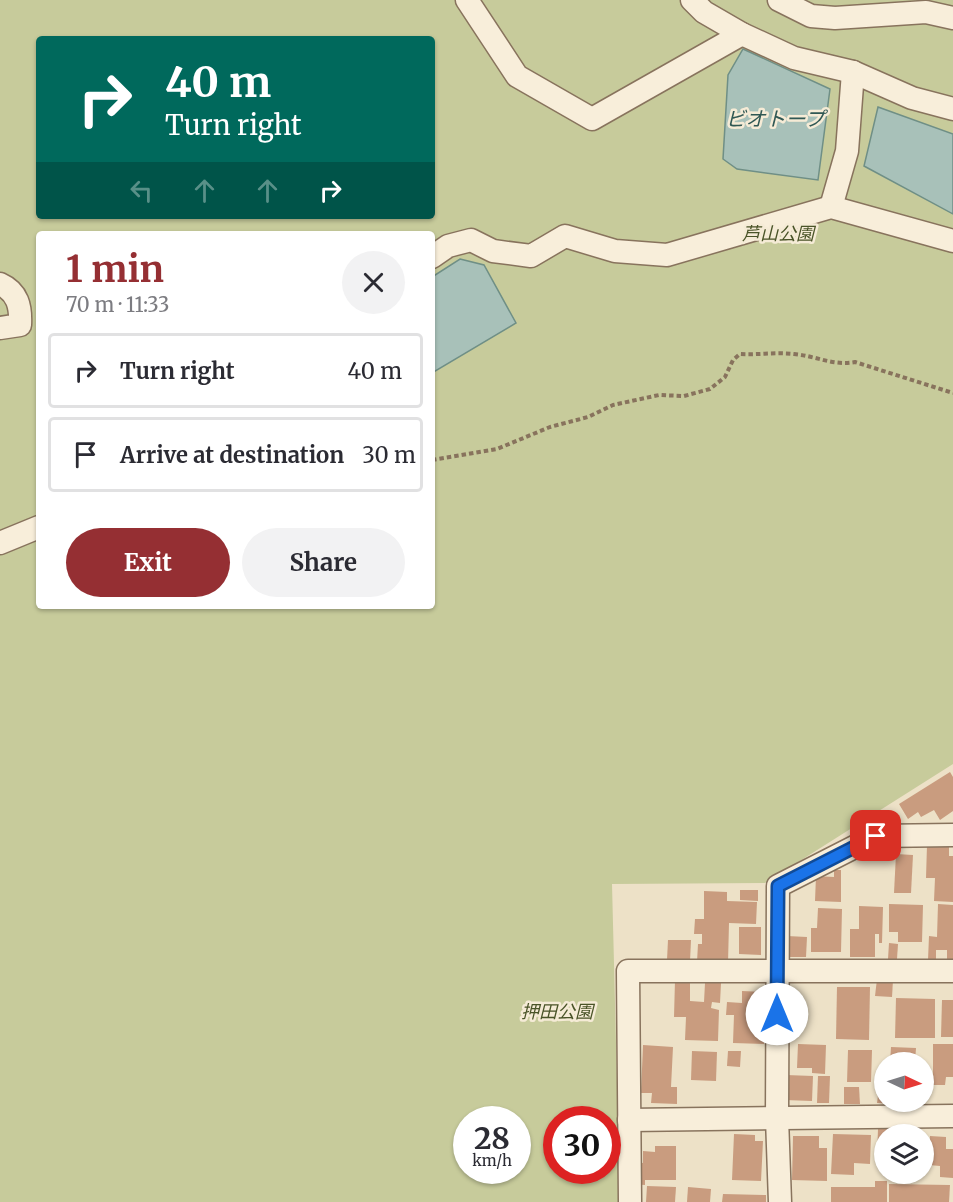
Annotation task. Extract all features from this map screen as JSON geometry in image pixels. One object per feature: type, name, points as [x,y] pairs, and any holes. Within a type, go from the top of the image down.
[{"type":"street","points":[[467,0],[517,76],[592,119],[742,34]]},
{"type":"street","points":[[692,0],[704,12],[742,34],[794,58],[853,72],[912,98],[953,109]]},
{"type":"street","points":[[779,0],[811,16],[836,18],[926,12],[953,18]]},
{"type":"street","points":[[831,207],[847,151],[853,72]]},
{"type":"street","points":[[435,255],[448,246],[471,240],[492,252],[531,256],[565,236],[615,251],[666,255],[831,207],[953,241]]},
{"type":"street","points":[[0,284],[6,286],[21,305],[20,325],[0,328]]},
{"type":"street","points":[[0,543],[36,528]]},
{"type":"street","points":[[780,1202],[777,1118],[778,886],[876,836],[953,835]]},
{"type":"street","points":[[630,1202],[628,971],[953,971]]},
{"type":"street","points":[[629,1120],[953,1116]]},
{"type":"path","points":[[435,459],[497,449],[550,427],[588,417],[613,405],[659,395],[684,396],[710,389],[725,377],[733,360],[740,354],[795,354],[817,357],[839,365],[855,362],[953,393]]},
{"type":"green space","points":[[0,0],[953,0],[953,764],[765,883],[612,884],[618,1106],[543,1106],[543,1184],[620,1184],[620,1202],[0,1202]]},
{"type":"water","name":"ビオトープ","points":[[743,49],[830,89],[818,180],[737,169],[723,159],[728,75]]},
{"type":"water","points":[[878,107],[953,134],[953,214],[864,166]]},
{"type":"water","points":[[460,259],[484,265],[516,323],[435,371],[435,275]]},
{"type":"building","points":[[950,772],[953,777],[953,811],[940,820],[934,810],[921,817],[918,812],[908,819],[899,804]]},
{"type":"building","points":[[927,845],[949,846],[949,856],[953,856],[953,902],[934,901],[935,878],[926,878]]},
{"type":"building","points":[[896,854],[913,855],[911,893],[894,893]]},
{"type":"building","points":[[834,870],[841,870],[841,902],[815,901],[816,876],[834,877]]},
{"type":"building","points":[[740,890],[758,890],[758,901],[740,900]]},
{"type":"building","points":[[704,891],[727,892],[727,901],[757,902],[756,924],[729,923],[728,963],[697,962],[698,944],[702,944],[702,934],[694,934],[695,919],[704,919]]},
{"type":"building","points":[[889,904],[923,905],[922,942],[898,942],[898,932],[889,932]]},
{"type":"building","points":[[938,904],[953,905],[953,960],[947,960],[947,950],[936,950],[936,960],[928,960],[929,936],[937,937]]},
{"type":"building","points":[[859,906],[883,907],[882,943],[879,943],[879,934],[875,934],[875,957],[850,957],[850,929],[859,929]]},
{"type":"building","points":[[818,908],[842,909],[841,952],[811,952],[811,928],[817,928]]},
{"type":"building","points":[[739,927],[761,927],[761,955],[739,954]]},
{"type":"building","points":[[787,936],[807,937],[806,957],[787,957]]},
{"type":"building","points":[[668,940],[691,940],[690,961],[667,960]]},
{"type":"building","points":[[889,943],[898,944],[897,959],[888,959]]},
{"type":"building","points":[[877,979],[893,980],[892,997],[875,996]]},
{"type":"building","points":[[675,980],[690,981],[690,1001],[704,1002],[705,983],[721,983],[720,1003],[712,1002],[711,1008],[719,1010],[718,1041],[685,1040],[686,1017],[674,1017]]},
{"type":"building","points":[[837,987],[870,987],[869,1040],[836,1039]]},
{"type":"building","points":[[742,991],[766,992],[764,1044],[733,1043],[734,1015],[726,1015],[727,1002],[742,1003]]},
{"type":"building","points":[[896,998],[935,999],[935,1038],[895,1038]]},
{"type":"building","points":[[942,1000],[953,1000],[953,1037],[941,1037]]},
{"type":"building","points":[[798,1044],[826,1045],[825,1074],[812,1073],[812,1068],[797,1068]]},
{"type":"building","points":[[933,1044],[953,1044],[953,1077],[946,1077],[945,1085],[934,1085]]},
{"type":"building","points":[[643,1045],[673,1047],[671,1087],[677,1087],[677,1104],[651,1103],[652,1093],[641,1093]]},
{"type":"building","points":[[891,1047],[916,1048],[916,1052],[891,1052]]},
{"type":"building","points":[[848,1050],[872,1050],[871,1082],[847,1082]]},
{"type":"building","points":[[692,1051],[717,1052],[716,1081],[691,1080]]},
{"type":"building","points":[[728,1051],[741,1051],[740,1067],[727,1066]]},
{"type":"building","points":[[786,1075],[813,1076],[812,1101],[785,1100]]},
{"type":"building","points":[[818,1076],[830,1076],[829,1103],[817,1103]]},
{"type":"building","points":[[844,1087],[859,1087],[860,1104],[844,1104]]},
{"type":"building","points":[[734,1134],[755,1135],[755,1141],[763,1141],[761,1181],[732,1180]]},
{"type":"building","points":[[833,1134],[871,1135],[870,1164],[854,1163],[854,1175],[831,1174]]},
{"type":"building","points":[[793,1136],[819,1136],[819,1148],[827,1148],[827,1181],[792,1180]]},
{"type":"building","points":[[934,1136],[946,1137],[946,1149],[953,1149],[953,1178],[940,1177],[940,1166],[934,1165]]},
{"type":"building","points":[[655,1146],[676,1146],[676,1180],[645,1180],[645,1185],[632,1184],[633,1162],[643,1163],[643,1151],[655,1152]]},
{"type":"building","points":[[875,1184],[887,1184],[887,1202],[831,1202],[831,1187],[875,1187]]},
{"type":"building","points":[[889,1184],[950,1185],[949,1202],[889,1202]]},
{"type":"building","points":[[647,1186],[676,1187],[675,1202],[646,1202]]},
{"type":"building","points":[[688,1187],[711,1189],[710,1202],[687,1202]]},
{"type":"building","points":[[723,1194],[766,1195],[766,1202],[722,1202]]},
{"type":"route","points":[[777,1014],[778,886],[876,836]]},
{"type":"park label","name":"芦山公園","points":[[778,234]]},
{"type":"park label","name":"押田公園","points":[[557,1012]]}]
